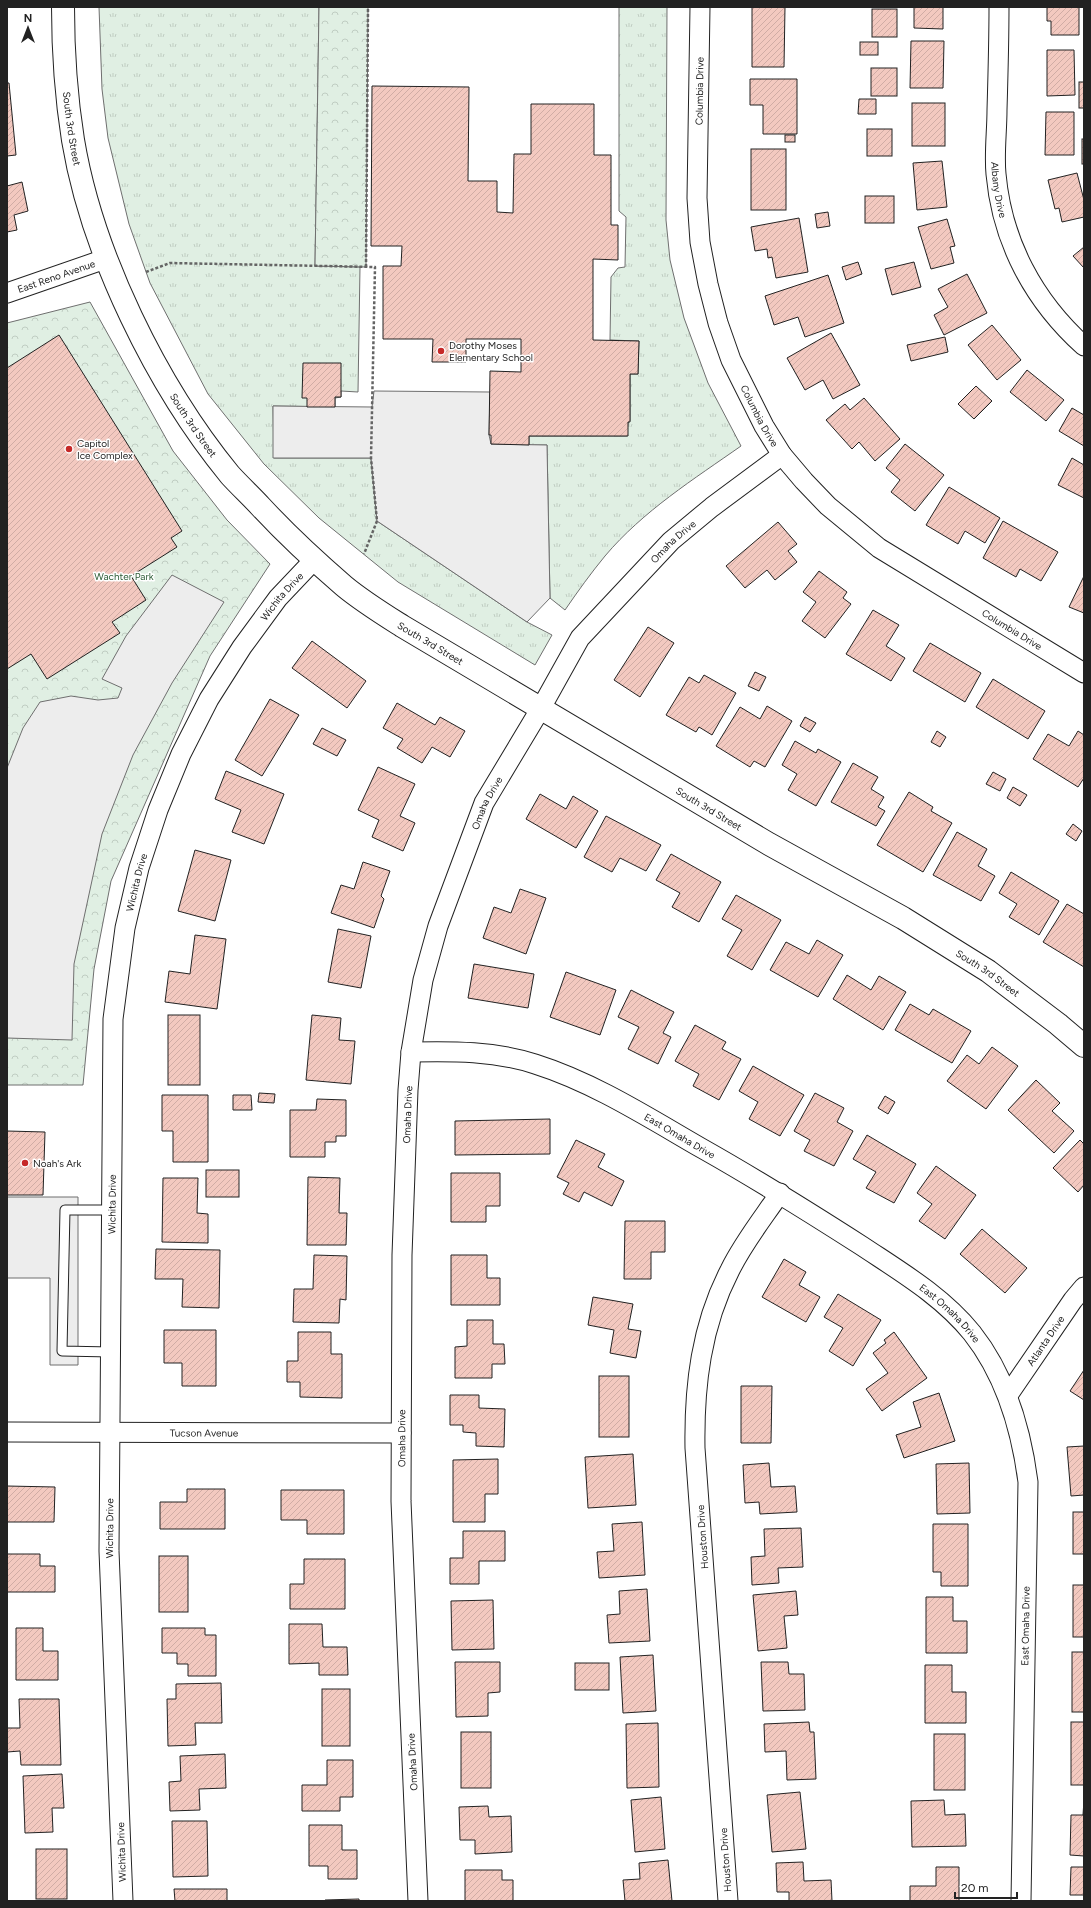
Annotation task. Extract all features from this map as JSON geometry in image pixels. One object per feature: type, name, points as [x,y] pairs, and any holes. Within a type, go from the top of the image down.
[{"type":"street","name":"South 3rd Street","points":[[63,7],[67,92],[73,141],[82,182],[105,259],[142,340],[186,414],[230,475],[284,531],[345,587],[402,626],[769,844],[909,922],[988,971],[1058,1024],[1084,1046]]},
{"type":"street","name":"Columbia Drive","points":[[700,7],[697,198],[700,242],[708,284],[718,323],[731,360],[746,394],[782,455],[828,506],[879,548],[1084,673]]},
{"type":"street","name":"Albany Drive","points":[[999,7],[996,173],[1001,208],[1010,242],[1025,274],[1044,303],[1066,330],[1084,346]]},
{"type":"street","name":"East Reno Avenue","points":[[7,294],[105,259]]},
{"type":"street","name":"Omaha Drive","points":[[418,1901],[401,1501],[401,1432],[402,1255],[408,1090],[411,1052],[423,980],[438,926],[484,803],[541,708],[580,638],[671,541],[712,506],[782,455]]},
{"type":"street","name":"Wichita Drive","points":[[123,1901],[109,1551],[113,1019],[125,928],[139,868],[164,796],[181,754],[209,699],[242,648],[278,598],[314,560]]},
{"type":"street","name":"East Omaha Drive","points":[[411,1052],[453,1051],[493,1054],[533,1063],[571,1076],[606,1094],[780,1193],[920,1284],[948,1307],[972,1333],[992,1363],[1008,1394],[1024,1446],[1028,1482],[1021,1901]]},
{"type":"street","name":"Houston Drive","points":[[728,1901],[695,1448],[694,1407],[698,1366],[707,1327],[721,1288],[730,1268],[780,1193]]},
{"type":"street","name":"Atlanta Drive","points":[[1008,1394],[1073,1300],[1084,1287]]},
{"type":"street","name":"Tucson Avenue","points":[[7,1432],[401,1432]]},
{"type":"lane","points":[[111,1352],[62,1351],[65,1210],[112,1210]]},
{"type":"path","points":[[366,267],[368,7]]},
{"type":"path","points":[[146,272],[170,263],[375,267],[371,458],[377,521],[364,554]]},
{"type":"green space","points":[[99,7],[319,7],[315,266],[360,267],[358,392],[341,391],[341,397],[335,398],[335,407],[273,406],[274,458],[371,458],[377,521],[527,622],[552,635],[535,665],[398,582],[319,518],[264,464],[208,394],[150,283],[129,224],[108,138],[102,89]]},
{"type":"green space","points":[[319,7],[368,7],[366,267],[315,266]]},
{"type":"green space","points":[[619,7],[667,7],[666,220],[670,260],[684,318],[708,383],[741,446],[687,483],[636,524],[605,556],[565,610],[550,598],[547,445],[529,445],[529,436],[627,436],[628,422],[630,421],[630,374],[638,374],[639,341],[610,340],[611,277],[618,268],[625,267],[626,217],[619,211]]},
{"type":"green space","name":"Wachter Park","points":[[90,302],[173,451],[227,520],[270,564],[210,656],[111,881],[94,969],[83,1085],[7,1085],[7,323]]},
{"type":"shaded area","points":[[374,391],[490,392],[489,435],[491,444],[547,445],[550,598],[527,622],[377,521],[371,458],[273,458],[273,406],[372,407]]},
{"type":"shaded area","points":[[172,575],[224,602],[172,683],[133,755],[102,834],[74,964],[72,1040],[7,1038],[7,768],[23,728],[40,702],[71,696],[98,700],[118,698],[122,688],[102,679],[126,636]]},
{"type":"shaded area","points":[[7,1197],[78,1197],[78,1365],[50,1365],[50,1278],[7,1278]]},
{"type":"building","points":[[752,7],[785,7],[784,67],[752,67]]},
{"type":"building","points":[[914,7],[943,7],[943,29],[914,28]]},
{"type":"building","points":[[1047,7],[1079,7],[1079,35],[1051,35],[1051,21],[1047,21]]},
{"type":"building","points":[[872,9],[897,9],[897,37],[872,37]]},
{"type":"building","points":[[911,41],[944,41],[943,88],[910,88]]},
{"type":"building","points":[[860,42],[878,42],[878,55],[860,55]]},
{"type":"building","points":[[1047,50],[1074,50],[1075,95],[1047,96]]},
{"type":"building","points":[[871,68],[897,68],[897,96],[871,96]]},
{"type":"building","points":[[750,79],[797,79],[797,134],[763,134],[763,105],[750,105]]},
{"type":"building","points":[[1079,82],[1084,82],[1084,108],[1079,108]]},
{"type":"building","points":[[7,83],[9,83],[16,155],[7,156]]},
{"type":"building","points":[[372,86],[469,87],[468,181],[497,181],[497,212],[513,213],[514,154],[531,154],[531,104],[594,104],[594,155],[611,155],[611,225],[618,225],[618,260],[593,259],[593,340],[639,341],[638,374],[630,374],[630,422],[628,422],[628,436],[529,436],[529,445],[491,444],[491,435],[489,435],[490,371],[521,372],[521,339],[466,339],[466,362],[432,362],[433,339],[383,339],[383,266],[401,266],[402,246],[371,246]]},
{"type":"building","points":[[859,99],[876,99],[876,114],[858,114]]},
{"type":"building","points":[[912,103],[945,103],[945,146],[912,146]]},
{"type":"building","points":[[1046,112],[1074,112],[1074,155],[1045,155]]},
{"type":"building","points":[[867,129],[892,129],[892,156],[867,156]]},
{"type":"building","points":[[785,135],[795,135],[795,142],[785,142]]},
{"type":"building","points":[[1082,139],[1084,139],[1084,164],[1082,164]]},
{"type":"building","points":[[751,149],[786,149],[786,210],[751,210]]},
{"type":"building","points":[[942,161],[947,207],[917,210],[913,163]]},
{"type":"building","points":[[1077,173],[1084,200],[1084,217],[1062,222],[1059,208],[1055,209],[1048,180]]},
{"type":"building","points":[[22,182],[28,211],[14,215],[17,230],[7,232],[7,186]]},
{"type":"building","points":[[865,196],[894,196],[894,223],[865,223]]},
{"type":"building","points":[[828,212],[830,226],[817,228],[815,214]]},
{"type":"building","points":[[799,218],[808,272],[776,278],[772,257],[768,258],[767,249],[755,251],[751,227]]},
{"type":"building","points":[[947,219],[955,246],[950,247],[954,263],[931,269],[918,227]]},
{"type":"building","points":[[1084,247],[1084,268],[1073,256]]},
{"type":"building","points":[[858,262],[862,274],[846,280],[842,267]]},
{"type":"building","points":[[914,262],[921,287],[892,295],[885,269]]},
{"type":"building","points":[[967,274],[987,313],[944,335],[934,315],[948,307],[938,289]]},
{"type":"building","points":[[828,275],[844,323],[805,337],[798,317],[774,325],[765,296]]},
{"type":"building","points":[[992,325],[1021,360],[997,380],[968,345]]},
{"type":"building","points":[[831,333],[860,385],[833,399],[823,380],[805,390],[787,358]]},
{"type":"building","name":"Capitol Ice Complex","points":[[59,335],[182,531],[171,538],[177,547],[131,576],[146,600],[112,622],[120,633],[47,679],[31,654],[7,669],[7,368]]},
{"type":"building","points":[[945,337],[948,352],[911,361],[907,345]]},
{"type":"building","points":[[303,363],[341,363],[341,397],[335,397],[335,407],[307,407],[307,398],[302,398]]},
{"type":"building","points":[[1027,370],[1064,400],[1046,421],[1010,392]]},
{"type":"building","points":[[976,386],[992,401],[974,419],[958,404]]},
{"type":"building","points":[[864,398],[900,439],[875,461],[859,442],[852,449],[826,420],[845,404],[850,410]]},
{"type":"building","points":[[1072,408],[1084,415],[1084,446],[1059,431]]},
{"type":"building","points":[[905,444],[944,475],[915,511],[891,492],[900,480],[886,468]]},
{"type":"building","points":[[1072,458],[1084,465],[1084,498],[1058,485]]},
{"type":"building","points":[[949,487],[1000,518],[985,543],[965,531],[958,544],[926,525]]},
{"type":"building","points":[[1003,521],[1058,552],[1041,581],[1020,569],[1016,577],[983,558]]},
{"type":"building","points":[[778,522],[797,544],[788,551],[797,562],[775,580],[767,570],[745,588],[726,566]]},
{"type":"building","points":[[819,571],[847,592],[843,598],[851,604],[825,638],[802,621],[816,602],[803,592]]},
{"type":"building","points":[[1084,576],[1084,613],[1069,607]]},
{"type":"building","points":[[873,610],[899,625],[886,646],[905,658],[891,681],[846,654]]},
{"type":"building","points":[[648,627],[674,643],[640,697],[614,680]]},
{"type":"building","points":[[312,641],[366,681],[347,708],[292,668]]},
{"type":"building","points":[[930,643],[981,673],[965,702],[913,671]]},
{"type":"building","points":[[755,672],[766,677],[759,691],[748,686]]},
{"type":"building","points":[[704,675],[736,693],[712,735],[699,727],[696,732],[666,715],[689,677],[699,683]]},
{"type":"building","points":[[993,679],[1045,711],[1028,739],[976,707]]},
{"type":"building","points":[[270,699],[299,715],[262,776],[235,760]]},
{"type":"building","points":[[397,703],[435,725],[440,717],[465,731],[450,757],[432,747],[422,763],[397,748],[403,739],[383,728]]},
{"type":"building","points":[[767,706],[792,721],[765,767],[754,761],[750,767],[716,746],[740,707],[760,719]]},
{"type":"building","points":[[805,717],[816,723],[810,732],[800,726]]},
{"type":"building","points":[[322,728],[346,740],[337,756],[313,744]]},
{"type":"building","points":[[937,731],[946,737],[940,747],[931,742]]},
{"type":"building","points":[[1078,731],[1084,735],[1084,778],[1078,787],[1033,759],[1048,734],[1069,746]]},
{"type":"building","points":[[795,741],[816,753],[818,749],[841,762],[816,806],[788,790],[797,774],[782,765]]},
{"type":"building","points":[[853,763],[878,777],[871,789],[884,797],[878,807],[885,811],[876,826],[831,802]]},
{"type":"building","points":[[378,767],[415,784],[400,816],[415,823],[403,851],[372,837],[379,820],[358,810]]},
{"type":"building","points":[[226,771],[284,794],[264,844],[232,832],[241,810],[215,799]]},
{"type":"building","points":[[993,772],[1006,779],[1000,791],[986,784]]},
{"type":"building","points":[[1013,787],[1027,795],[1020,806],[1007,798]]},
{"type":"building","points":[[909,792],[933,807],[931,811],[952,823],[923,872],[877,845]]},
{"type":"building","points":[[540,794],[566,809],[573,796],[598,811],[576,848],[526,819]]},
{"type":"building","points":[[606,816],[661,845],[646,871],[620,858],[612,872],[584,857]]},
{"type":"building","points":[[1073,824],[1082,831],[1076,841],[1066,834]]},
{"type":"building","points":[[957,832],[987,849],[978,866],[995,876],[981,901],[933,875]]},
{"type":"building","points":[[195,850],[231,860],[215,921],[178,911]]},
{"type":"building","points":[[671,854],[721,882],[699,922],[672,907],[680,893],[656,880]]},
{"type":"building","points":[[363,862],[390,871],[381,896],[384,899],[374,928],[331,913],[341,885],[354,889]]},
{"type":"building","points":[[1011,872],[1059,901],[1039,935],[1009,917],[1017,904],[999,893]]},
{"type":"building","points":[[520,889],[546,898],[526,954],[483,938],[494,907],[511,913]]},
{"type":"building","points":[[736,895],[781,920],[752,970],[727,956],[742,930],[722,919]]},
{"type":"building","points":[[1067,904],[1084,914],[1084,967],[1043,942]]},
{"type":"building","points":[[338,929],[371,936],[361,988],[328,982]]},
{"type":"building","points":[[195,935],[226,939],[217,1009],[165,1002],[169,971],[190,974]]},
{"type":"building","points":[[817,940],[843,955],[818,997],[770,970],[786,942],[809,954]]},
{"type":"building","points":[[474,964],[534,974],[528,1008],[468,998]]},
{"type":"building","points":[[566,972],[616,990],[600,1035],[550,1017]]},
{"type":"building","points":[[847,975],[871,990],[879,976],[906,992],[883,1030],[833,999]]},
{"type":"building","points":[[631,990],[674,1012],[663,1033],[671,1037],[658,1064],[628,1049],[639,1027],[618,1017]]},
{"type":"building","points":[[910,1004],[929,1015],[933,1009],[971,1031],[952,1063],[895,1030]]},
{"type":"building","points":[[168,1015],[200,1015],[200,1085],[168,1085]]},
{"type":"building","points":[[312,1015],[341,1018],[339,1040],[355,1041],[351,1084],[306,1080]]},
{"type":"building","points":[[695,1025],[726,1042],[722,1049],[741,1059],[719,1100],[693,1086],[699,1074],[675,1061]]},
{"type":"building","points":[[992,1047],[1018,1066],[986,1109],[947,1081],[967,1055],[979,1064]]},
{"type":"building","points":[[753,1066],[804,1095],[780,1136],[749,1119],[758,1102],[739,1091]]},
{"type":"building","points":[[1036,1080],[1060,1103],[1052,1111],[1074,1131],[1054,1153],[1008,1110]]},
{"type":"building","points":[[259,1093],[275,1094],[274,1103],[258,1102]]},
{"type":"building","points":[[815,1093],[844,1108],[837,1122],[853,1131],[834,1166],[804,1151],[810,1140],[794,1131]]},
{"type":"building","points":[[162,1095],[208,1095],[208,1162],[173,1162],[173,1131],[162,1131]]},
{"type":"building","points":[[233,1095],[251,1095],[252,1110],[233,1110]]},
{"type":"building","points":[[885,1096],[895,1102],[888,1114],[878,1108]]},
{"type":"building","points":[[317,1099],[346,1100],[346,1136],[336,1136],[336,1142],[325,1142],[325,1157],[290,1157],[290,1110],[316,1110]]},
{"type":"building","points":[[550,1119],[550,1154],[455,1155],[455,1121]]},
{"type":"building","name":"Noah's Ark","points":[[7,1131],[45,1132],[43,1195],[7,1195]]},
{"type":"building","points":[[867,1135],[916,1164],[894,1203],[866,1188],[876,1172],[853,1159]]},
{"type":"building","points":[[576,1140],[605,1154],[598,1167],[624,1181],[612,1206],[584,1192],[579,1202],[563,1194],[569,1183],[557,1177]]},
{"type":"building","points":[[1080,1140],[1084,1144],[1084,1185],[1078,1192],[1053,1168]]},
{"type":"building","points":[[936,1166],[976,1195],[945,1239],[919,1221],[932,1204],[917,1193]]},
{"type":"building","points":[[206,1170],[239,1170],[239,1197],[206,1197]]},
{"type":"building","points":[[451,1173],[500,1173],[500,1206],[486,1206],[486,1222],[451,1222]]},
{"type":"building","points":[[308,1177],[340,1178],[339,1213],[347,1213],[346,1245],[307,1245]]},
{"type":"building","points":[[163,1178],[198,1178],[197,1213],[208,1214],[208,1243],[162,1242]]},
{"type":"building","points":[[625,1221],[665,1221],[665,1252],[651,1252],[651,1279],[624,1279]]},
{"type":"building","points":[[982,1229],[1027,1268],[1005,1293],[960,1254]]},
{"type":"building","points":[[156,1249],[220,1250],[219,1308],[182,1307],[183,1279],[155,1279]]},
{"type":"building","points":[[314,1255],[347,1256],[346,1300],[340,1299],[339,1323],[293,1322],[294,1289],[313,1289]]},
{"type":"building","points":[[451,1255],[487,1255],[487,1278],[500,1278],[500,1305],[451,1305]]},
{"type":"building","points":[[784,1259],[806,1272],[799,1285],[820,1297],[806,1322],[762,1297]]},
{"type":"building","points":[[838,1294],[881,1320],[853,1366],[829,1351],[843,1328],[824,1317]]},
{"type":"building","points":[[593,1297],[633,1304],[628,1329],[641,1331],[636,1358],[610,1353],[614,1330],[588,1325]]},
{"type":"building","points":[[467,1320],[493,1320],[493,1344],[504,1344],[505,1364],[492,1364],[492,1378],[455,1378],[455,1347],[467,1346]]},
{"type":"building","points":[[164,1330],[216,1330],[216,1386],[182,1386],[182,1363],[164,1363]]},
{"type":"building","points":[[298,1332],[331,1332],[331,1354],[342,1354],[342,1398],[300,1397],[300,1382],[287,1382],[287,1361],[298,1361]]},
{"type":"building","points":[[894,1332],[927,1378],[882,1411],[866,1389],[888,1373],[873,1353],[886,1343],[884,1340]]},
{"type":"building","points":[[1084,1370],[1084,1400],[1070,1391]]},
{"type":"building","points":[[599,1376],[629,1376],[629,1437],[599,1437]]},
{"type":"building","points":[[741,1386],[772,1386],[771,1443],[741,1443]]},
{"type":"building","points":[[939,1393],[955,1441],[904,1458],[896,1435],[921,1427],[913,1402]]},
{"type":"building","points":[[450,1395],[479,1395],[479,1408],[505,1409],[504,1447],[476,1446],[476,1433],[463,1432],[463,1425],[450,1425]]},
{"type":"building","points":[[1084,1446],[1084,1495],[1071,1496],[1067,1447]]},
{"type":"building","points":[[633,1454],[636,1505],[588,1508],[585,1457]]},
{"type":"building","points":[[498,1459],[498,1494],[485,1494],[485,1522],[453,1522],[453,1460]]},
{"type":"building","points":[[769,1463],[771,1487],[795,1486],[797,1512],[760,1514],[759,1502],[745,1503],[743,1465]]},
{"type":"building","points":[[969,1463],[970,1513],[937,1514],[936,1464]]},
{"type":"building","points":[[7,1486],[55,1487],[54,1522],[7,1522]]},
{"type":"building","points":[[187,1489],[225,1489],[225,1529],[160,1529],[160,1502],[187,1502]]},
{"type":"building","points":[[281,1490],[344,1490],[344,1534],[307,1534],[307,1520],[281,1520]]},
{"type":"building","points":[[1073,1512],[1084,1512],[1084,1554],[1073,1554]]},
{"type":"building","points":[[642,1522],[645,1575],[599,1578],[597,1552],[614,1551],[612,1524]]},
{"type":"building","points":[[933,1524],[968,1524],[968,1586],[941,1586],[941,1572],[933,1572]]},
{"type":"building","points":[[801,1528],[803,1567],[778,1568],[779,1583],[752,1585],[751,1557],[765,1556],[764,1529]]},
{"type":"building","points":[[463,1531],[505,1531],[505,1561],[479,1561],[479,1584],[450,1584],[450,1558],[463,1558]]},
{"type":"building","points":[[7,1554],[40,1554],[40,1566],[55,1566],[55,1592],[7,1592]]},
{"type":"building","points":[[159,1556],[188,1556],[188,1612],[159,1612]]},
{"type":"building","points":[[304,1559],[345,1559],[345,1609],[290,1609],[290,1584],[304,1584]]},
{"type":"building","points":[[1073,1585],[1084,1585],[1084,1637],[1073,1637]]},
{"type":"building","points":[[647,1589],[650,1641],[609,1643],[607,1615],[620,1614],[619,1591]]},
{"type":"building","points":[[796,1591],[798,1615],[784,1616],[787,1648],[758,1651],[753,1595]]},
{"type":"building","points":[[926,1597],[953,1597],[953,1621],[967,1621],[967,1653],[926,1653]]},
{"type":"building","points":[[493,1600],[494,1649],[452,1650],[451,1601]]},
{"type":"building","points":[[289,1624],[322,1624],[323,1647],[347,1647],[348,1675],[319,1675],[319,1663],[289,1664]]},
{"type":"building","points":[[16,1628],[43,1628],[43,1651],[58,1651],[58,1680],[16,1680]]},
{"type":"building","points":[[162,1628],[205,1628],[205,1635],[216,1635],[216,1676],[188,1676],[188,1664],[177,1664],[177,1653],[162,1653]]},
{"type":"building","points":[[1072,1652],[1084,1652],[1084,1712],[1072,1712]]},
{"type":"building","points":[[653,1655],[656,1711],[623,1713],[620,1657]]},
{"type":"building","points":[[455,1662],[500,1662],[500,1692],[488,1693],[488,1716],[456,1717]]},
{"type":"building","points":[[761,1662],[788,1662],[789,1674],[804,1674],[805,1710],[763,1711]]},
{"type":"building","points":[[575,1663],[609,1663],[609,1690],[575,1690]]},
{"type":"building","points":[[925,1665],[952,1665],[952,1692],[966,1692],[966,1723],[925,1723]]},
{"type":"building","points":[[221,1683],[222,1723],[195,1723],[196,1745],[168,1746],[167,1699],[176,1699],[176,1684]]},
{"type":"building","points":[[322,1689],[350,1689],[350,1746],[322,1746]]},
{"type":"building","points":[[19,1699],[59,1699],[61,1765],[21,1765],[20,1751],[7,1752],[7,1728],[20,1728]]},
{"type":"building","points":[[809,1722],[810,1732],[814,1732],[816,1779],[787,1780],[786,1751],[765,1752],[764,1724]]},
{"type":"building","points":[[1071,1722],[1084,1722],[1084,1785],[1071,1785]]},
{"type":"building","points":[[658,1723],[659,1787],[627,1788],[626,1724]]},
{"type":"building","points":[[461,1732],[491,1732],[491,1788],[461,1788]]},
{"type":"building","points":[[934,1734],[965,1734],[965,1790],[934,1790]]},
{"type":"building","points":[[225,1754],[226,1788],[199,1789],[200,1810],[170,1811],[169,1782],[181,1781],[180,1756]]},
{"type":"building","points":[[327,1760],[353,1760],[353,1797],[340,1797],[340,1811],[302,1811],[302,1785],[327,1785]]},
{"type":"building","points":[[62,1774],[64,1808],[52,1808],[53,1832],[25,1833],[23,1776]]},
{"type":"building","points":[[800,1792],[806,1849],[772,1852],[767,1795]]},
{"type":"building","points":[[661,1797],[665,1849],[635,1852],[631,1800]]},
{"type":"building","points":[[944,1800],[945,1815],[965,1814],[966,1846],[912,1847],[911,1801]]},
{"type":"building","points":[[1084,1800],[1084,1856],[1070,1855],[1071,1815],[1083,1815]]},
{"type":"building","points":[[488,1806],[489,1817],[511,1816],[512,1852],[475,1854],[475,1840],[460,1840],[459,1807]]},
{"type":"building","points":[[172,1821],[207,1821],[208,1876],[173,1877]]},
{"type":"building","points":[[309,1825],[342,1825],[342,1850],[357,1850],[357,1879],[328,1879],[328,1866],[309,1866]]},
{"type":"building","points":[[36,1849],[67,1849],[67,1899],[36,1899]]},
{"type":"building","points":[[668,1860],[672,1901],[625,1901],[623,1880],[640,1879],[639,1863]]},
{"type":"building","points":[[803,1862],[804,1881],[831,1880],[832,1901],[789,1901],[789,1892],[777,1892],[776,1863]]},
{"type":"building","points":[[936,1867],[959,1867],[959,1901],[910,1901],[910,1886],[936,1886]]},
{"type":"building","points":[[1071,1867],[1084,1867],[1084,1895],[1070,1895]]},
{"type":"building","points":[[465,1870],[502,1870],[502,1880],[513,1880],[513,1901],[465,1901]]},
{"type":"building","points":[[174,1889],[227,1889],[227,1901],[175,1901]]},
{"type":"building","points":[[359,1899],[359,1901],[325,1901],[325,1900]]},
{"type":"place","name":"Dorothy Moses Elementary School","points":[[441,351]]},
{"type":"place","name":"Capitol Ice Complex","points":[[69,449]]},
{"type":"place","name":"Noah's Ark","points":[[25,1163]]}]
